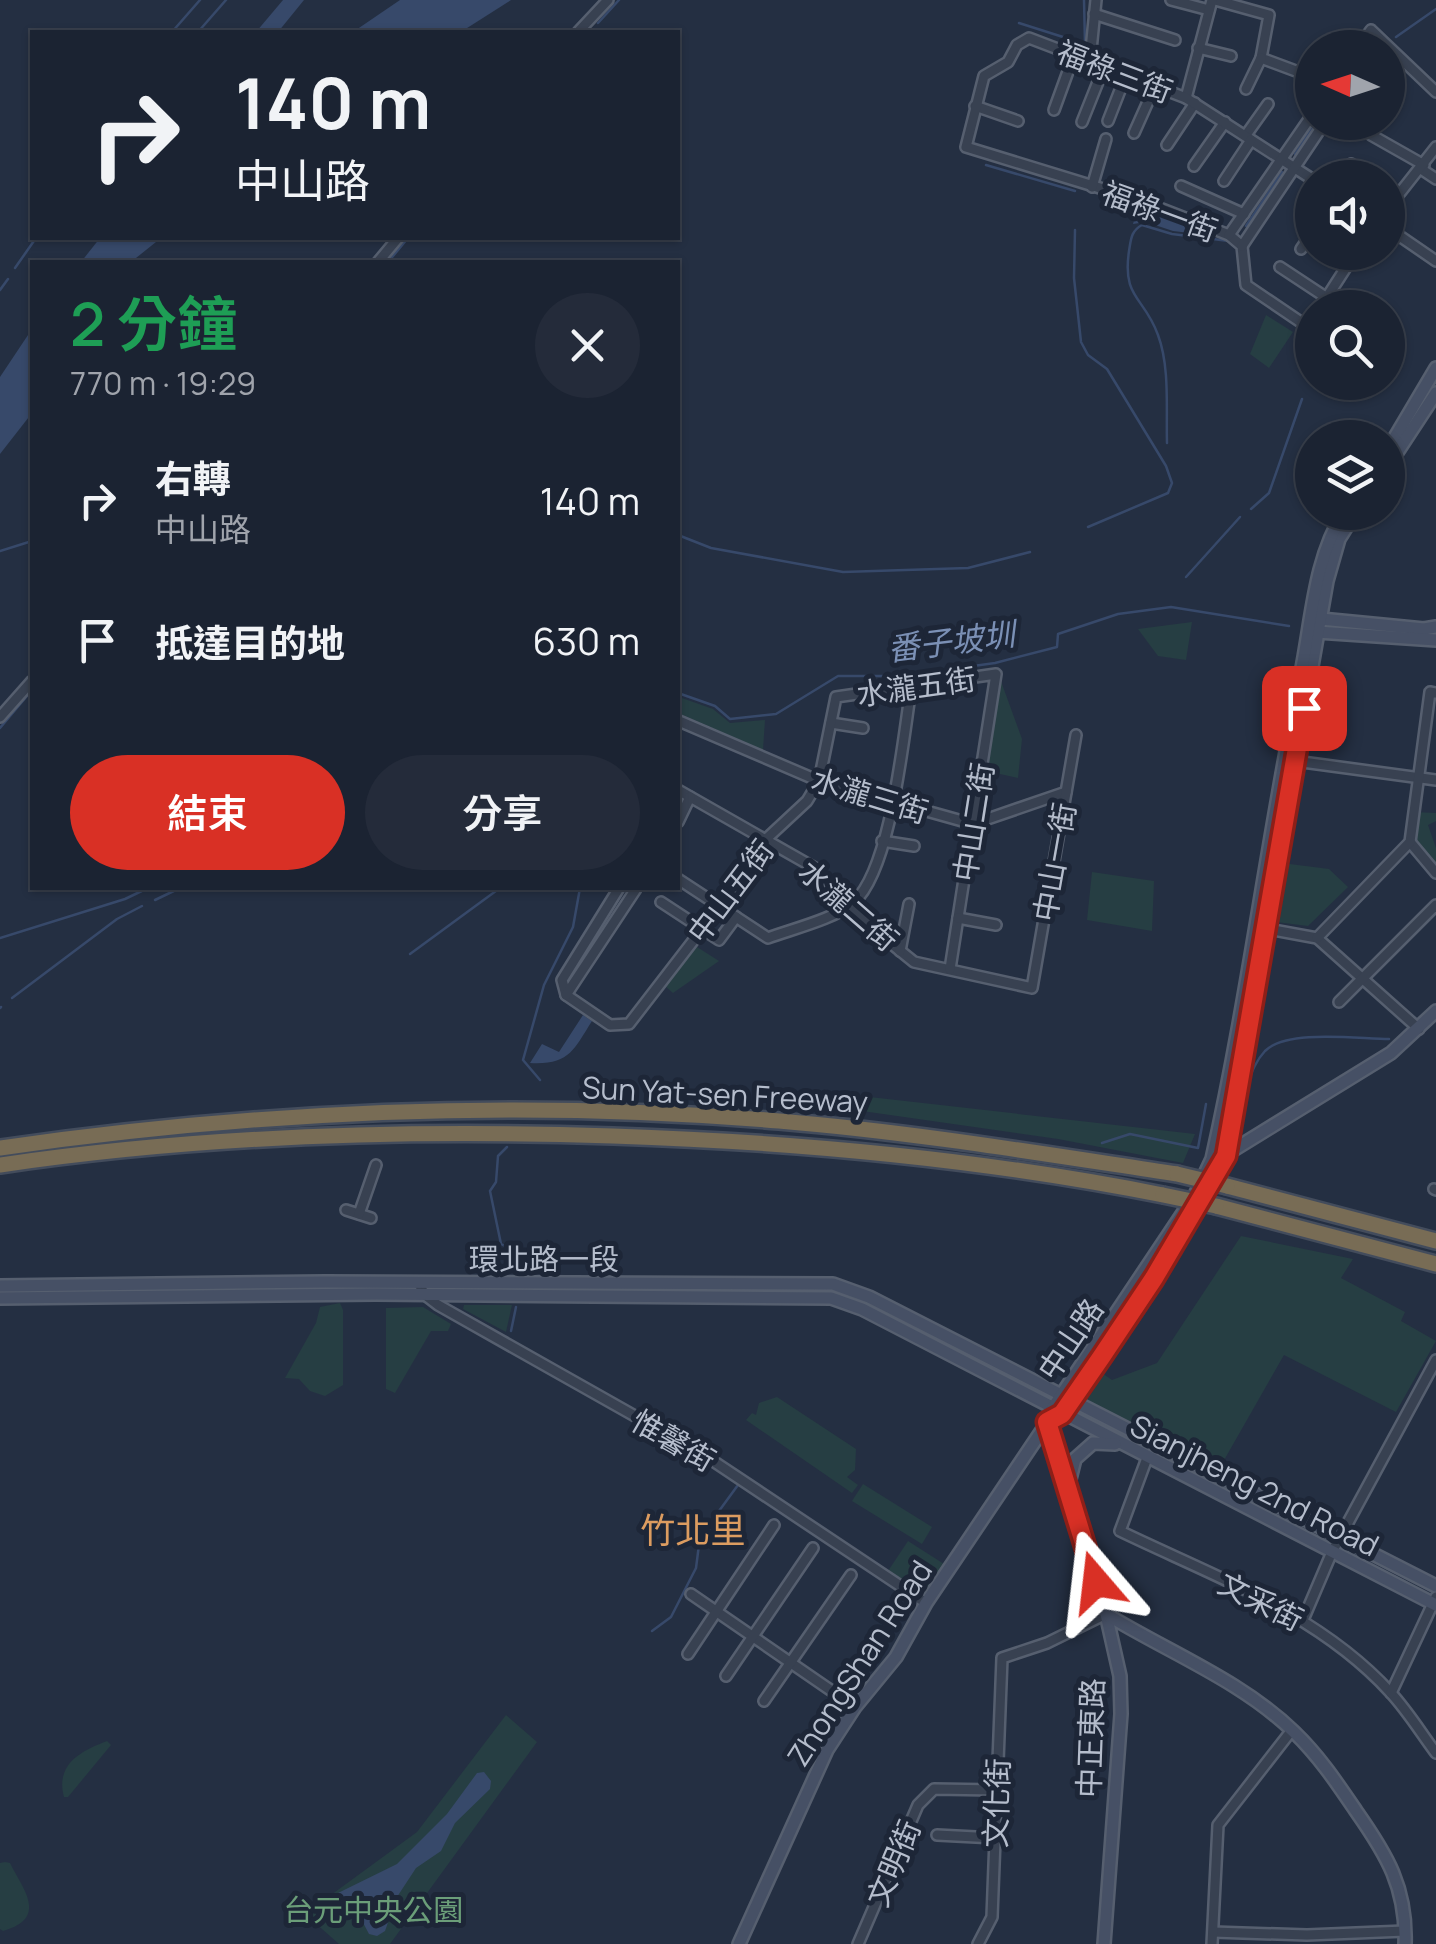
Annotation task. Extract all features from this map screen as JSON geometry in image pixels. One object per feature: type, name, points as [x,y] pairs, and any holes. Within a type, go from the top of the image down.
[{"type":"highway","name":"Sun Yat-sen Freeway","points":[[0,1148],[192,1124],[456,1110],[776,1121],[927,1136],[1177,1174],[1436,1241]]},
{"type":"highway","name":"Sun Yat-sen Freeway","points":[[0,1165],[277,1137],[489,1132],[816,1147],[1078,1178],[1216,1206],[1436,1264]]},
{"type":"street","points":[[580,30],[608,0]]},
{"type":"street","points":[[1090,60],[1096,0]]},
{"type":"street","points":[[1171,0],[1212,3],[1269,15],[1261,58],[1246,90]]},
{"type":"street","points":[[1167,145],[1190,100],[1198,48],[1212,3]]},
{"type":"street","points":[[1094,14],[1175,40]]},
{"type":"street","name":"福祿三街","points":[[966,147],[984,76],[1008,62],[1023,39],[1029,38],[1190,100],[1294,168]]},
{"type":"street","points":[[1198,48],[1230,56]]},
{"type":"street","points":[[1054,110],[1074,55]]},
{"type":"street","points":[[1261,58],[1295,71]]},
{"type":"street","points":[[1405,65],[1436,92]]},
{"type":"street","points":[[1082,122],[1104,67]]},
{"type":"street","points":[[1108,121],[1126,75]]},
{"type":"street","points":[[1134,133],[1155,86]]},
{"type":"street","points":[[1224,181],[1268,104]]},
{"type":"street","points":[[975,106],[1018,122]]},
{"type":"street","points":[[1194,166],[1225,122]]},
{"type":"street","points":[[1092,187],[1106,139]]},
{"type":"street","points":[[1229,235],[1295,140]]},
{"type":"street","points":[[1242,246],[1313,140]]},
{"type":"street","points":[[1380,140],[1436,179]]},
{"type":"street","name":"福祿一街","points":[[966,147],[1139,200],[1229,235],[1242,246],[1246,286],[1295,314]]},
{"type":"street","points":[[1405,187],[1436,147]]},
{"type":"street","points":[[1181,186],[1244,214]]},
{"type":"street","points":[[1405,239],[1436,260]]},
{"type":"street","points":[[380,260],[396,240]]},
{"type":"street","points":[[1280,267],[1308,290]]},
{"type":"street","points":[[1405,420],[1436,368]]},
{"type":"street","points":[[1405,440],[1436,393]]},
{"type":"street","points":[[1315,630],[1333,530]]},
{"type":"street","points":[[1315,630],[1345,530]]},
{"type":"street","points":[[1321,619],[1436,627]]},
{"type":"street","points":[[1315,630],[1436,640]]},
{"type":"street","name":"中山路","points":[[1067,1396],[1154,1278],[1226,1156],[1268,929],[1315,630]]},
{"type":"street","name":"中山路","points":[[1047,1422],[1196,1195],[1212,1159],[1262,903],[1288,739],[1315,630]]},
{"type":"street","name":"水瀧五街","points":[[836,698],[996,674]]},
{"type":"street","name":"中山二街","points":[[950,969],[996,674]]},
{"type":"street","points":[[0,717],[30,683]]},
{"type":"street","points":[[680,880],[768,938],[850,906],[868,884],[893,802],[911,688]]},
{"type":"street","points":[[1317,938],[1410,842],[1416,778],[1433,693]]},
{"type":"street","name":"中山五街","points":[[566,995],[610,1024],[628,1024],[720,906],[764,841],[808,800],[818,782],[836,698]]},
{"type":"street","name":"水瀧三街","points":[[680,723],[818,782],[973,824]]},
{"type":"street","points":[[831,723],[863,728]]},
{"type":"street","name":"中山一街","points":[[1032,988],[1076,735]]},
{"type":"street","points":[[1296,761],[1436,780]]},
{"type":"street","name":"水瀧二街","points":[[680,791],[815,868],[850,906],[914,962],[1032,988]]},
{"type":"street","points":[[973,824],[1066,792]]},
{"type":"street","points":[[680,818],[690,797]]},
{"type":"street","points":[[882,841],[914,846]]},
{"type":"street","points":[[1410,842],[1436,873]]},
{"type":"street","points":[[566,995],[562,980],[619,890]]},
{"type":"street","points":[[566,995],[636,890]]},
{"type":"street","points":[[661,902],[719,940],[736,916]]},
{"type":"street","points":[[900,950],[909,904]]},
{"type":"street","points":[[1339,1002],[1436,904]]},
{"type":"street","points":[[958,918],[996,925]]},
{"type":"street","points":[[1268,929],[1317,938],[1419,1029]]},
{"type":"street","points":[[1212,1159],[1226,1156],[1390,1053],[1436,1011]]},
{"type":"street","points":[[358,1214],[376,1165]]},
{"type":"street","points":[[346,1210],[372,1218]]},
{"type":"street","name":"環北路一段","points":[[0,1286],[325,1282],[422,1290],[831,1298],[862,1309],[1057,1412]]},
{"type":"street","name":"環北路一段","points":[[0,1298],[833,1284],[869,1296],[1067,1396]]},
{"type":"street","name":"惟馨街","points":[[422,1290],[565,1379],[704,1455],[926,1604]]},
{"type":"street","points":[[1303,1620],[1332,1552],[1436,1360]]},
{"type":"street","name":"Sianjheng 2nd Road","points":[[1067,1396],[1436,1586]]},
{"type":"street","name":"Sianjheng 2nd Road","points":[[1057,1412],[1435,1602]]},
{"type":"street","name":"ZhongShan Road","points":[[742,1943],[827,1750],[855,1707],[896,1657],[926,1604],[1047,1422]]},
{"type":"street","name":"中正東路","points":[[1047,1422],[1106,1614],[1120,1676],[1121,1714],[1104,1944]]},
{"type":"street","points":[[1068,1487],[1075,1459],[1093,1443],[1120,1444]]},
{"type":"street","name":"文采街","points":[[1147,1458],[1120,1531],[1303,1620],[1391,1692],[1436,1753]]},
{"type":"street","points":[[688,1654],[774,1525]]},
{"type":"street","points":[[726,1676],[813,1548]]},
{"type":"street","points":[[764,1701],[852,1575]]},
{"type":"street","points":[[691,1594],[855,1707]]},
{"type":"street","points":[[1391,1692],[1435,1602]]},
{"type":"street","points":[[1106,1614],[1255,1700],[1292,1730],[1322,1762],[1381,1844],[1400,1886],[1405,1937],[1307,1934],[1213,1938],[1218,1824],[1292,1730]]},
{"type":"street","name":"文化街","points":[[978,1944],[992,1917],[1002,1658],[1047,1643],[1106,1614]]},
{"type":"street","name":"文明街","points":[[858,1944],[918,1805],[934,1789],[997,1790]]},
{"type":"street","points":[[937,1836],[995,1838]]},
{"type":"green space","points":[[1266,315],[1293,332],[1269,368],[1250,354]]},
{"type":"green space","points":[[1192,622],[1186,660],[1158,656],[1138,629]]},
{"type":"green space","points":[[998,673],[1022,739],[1018,778],[982,770]]},
{"type":"green space","points":[[680,697],[713,709],[730,723],[765,720],[763,750],[680,714]]},
{"type":"green space","points":[[1414,812],[1436,813],[1436,821],[1428,825],[1436,848],[1436,873],[1410,842]]},
{"type":"green space","points":[[1282,863],[1329,869],[1348,887],[1308,926],[1269,921]]},
{"type":"green space","points":[[1092,872],[1154,881],[1152,931],[1087,920]]},
{"type":"green space","points":[[697,947],[719,961],[673,993],[665,986]]},
{"type":"green space","points":[[852,1095],[1195,1134],[1183,1163],[1058,1139],[848,1109]]},
{"type":"green space","points":[[1241,1236],[1353,1259],[1341,1278],[1405,1312],[1401,1321],[1436,1341],[1396,1412],[1284,1355],[1219,1469],[1078,1396],[1096,1369],[1112,1380],[1157,1363]]},
{"type":"green space","points":[[340,1303],[343,1385],[325,1396],[310,1391],[299,1379],[285,1378],[316,1323],[320,1307]]},
{"type":"green space","points":[[464,1305],[512,1305],[506,1332],[463,1309]]},
{"type":"green space","points":[[423,1307],[451,1324],[448,1331],[431,1331],[395,1393],[386,1389],[386,1308]]},
{"type":"green space","points":[[777,1397],[856,1449],[855,1470],[847,1477],[858,1485],[852,1493],[746,1420],[752,1413],[756,1415],[759,1403]]},
{"type":"green space","points":[[863,1484],[932,1527],[922,1544],[852,1501]]},
{"type":"green space","points":[[908,1541],[944,1564],[922,1598],[886,1574]]},
{"type":"green space","name":"台元中央公園","points":[[506,1715],[537,1742],[390,1944],[339,1944],[305,1914],[417,1832]]},
{"type":"green space","points":[[107,1741],[111,1745],[64,1797],[63,1776],[72,1760]]},
{"type":"green space","points":[[0,1863],[10,1863],[25,1892],[29,1910],[26,1918],[3,1931]]},
{"type":"water","points":[[283,0],[304,0],[280,30],[258,30]]},
{"type":"water","points":[[400,0],[511,0],[464,30],[356,30]]},
{"type":"water","points":[[1139,203],[1215,236],[1173,231],[1146,222],[1133,224]]},
{"type":"water","points":[[98,240],[158,240],[134,260],[83,260]]},
{"type":"water","points":[[30,332],[30,416],[0,454],[0,377]]},
{"type":"water","points":[[583,1015],[592,1021],[568,1054],[553,1062],[530,1063],[542,1044],[559,1052]]},
{"type":"water","points":[[484,1772],[491,1781],[490,1789],[455,1823],[441,1851],[416,1868],[397,1897],[385,1931],[377,1936],[369,1934],[358,1913],[337,1909],[338,1893],[397,1864],[447,1814],[477,1773]]},
{"type":"waterway","points":[[174,30],[200,0]]},
{"type":"waterway","points":[[200,30],[226,0]]},
{"type":"waterway","points":[[598,23],[619,0]]},
{"type":"waterway","points":[[1019,23],[1085,44],[1084,0]]},
{"type":"waterway","points":[[1405,31],[1436,9]]},
{"type":"waterway","points":[[1295,154],[1304,140]]},
{"type":"waterway","points":[[986,165],[1075,191]]},
{"type":"waterway","points":[[1246,226],[1282,172]]},
{"type":"waterway","points":[[1167,443],[1164,361],[1158,335],[1131,288],[1131,239],[1142,225],[1172,234],[1229,241]]},
{"type":"waterway","points":[[1075,230],[1074,278],[1081,342],[1088,355],[1107,369],[1166,466],[1172,483],[1168,493],[1088,527]]},
{"type":"waterway","points":[[15,268],[35,240]]},
{"type":"waterway","points":[[390,260],[406,240]]},
{"type":"waterway","points":[[0,290],[8,279]]},
{"type":"waterway","points":[[1251,509],[1269,493],[1302,400]]},
{"type":"waterway","points":[[1186,577],[1240,517]]},
{"type":"waterway","points":[[680,536],[711,548],[843,572],[968,568],[1030,552]]},
{"type":"waterway","points":[[0,551],[30,542]]},
{"type":"waterway","name":"番子坡圳","points":[[680,694],[715,706],[730,719],[776,714],[838,676],[901,676],[995,663],[1057,647],[1058,634],[1118,614],[1171,607],[1289,626]]},
{"type":"waterway","points":[[0,728],[30,692]]},
{"type":"waterway","points":[[0,938],[144,890]]},
{"type":"waterway","points":[[155,900],[176,890]]},
{"type":"waterway","points":[[410,954],[497,890]]},
{"type":"waterway","name":"番子坡圳","points":[[540,1080],[523,1060],[544,985],[573,927],[580,890]]},
{"type":"waterway","points":[[12,998],[117,919],[142,906]]},
{"type":"waterway","points":[[1240,1101],[1256,1063],[1275,1044],[1306,1038],[1389,1039]]},
{"type":"waterway","points":[[1102,1143],[1130,1134],[1198,1148],[1206,1104]]},
{"type":"waterway","name":"番子坡圳","points":[[507,1147],[498,1156],[496,1182],[490,1191],[501,1244],[515,1251],[513,1262],[508,1264]]},
{"type":"waterway","points":[[511,1331],[516,1307]]},
{"type":"waterway","points":[[652,1631],[671,1617],[696,1568],[700,1537],[738,1485]]},
{"type":"district","name":"竹北里","points":[[693,1530]]},
{"type":"route","points":[[1096,1582],[1047,1422],[1062,1414],[1102,1356],[1154,1278],[1226,1156],[1304,708]]}]
